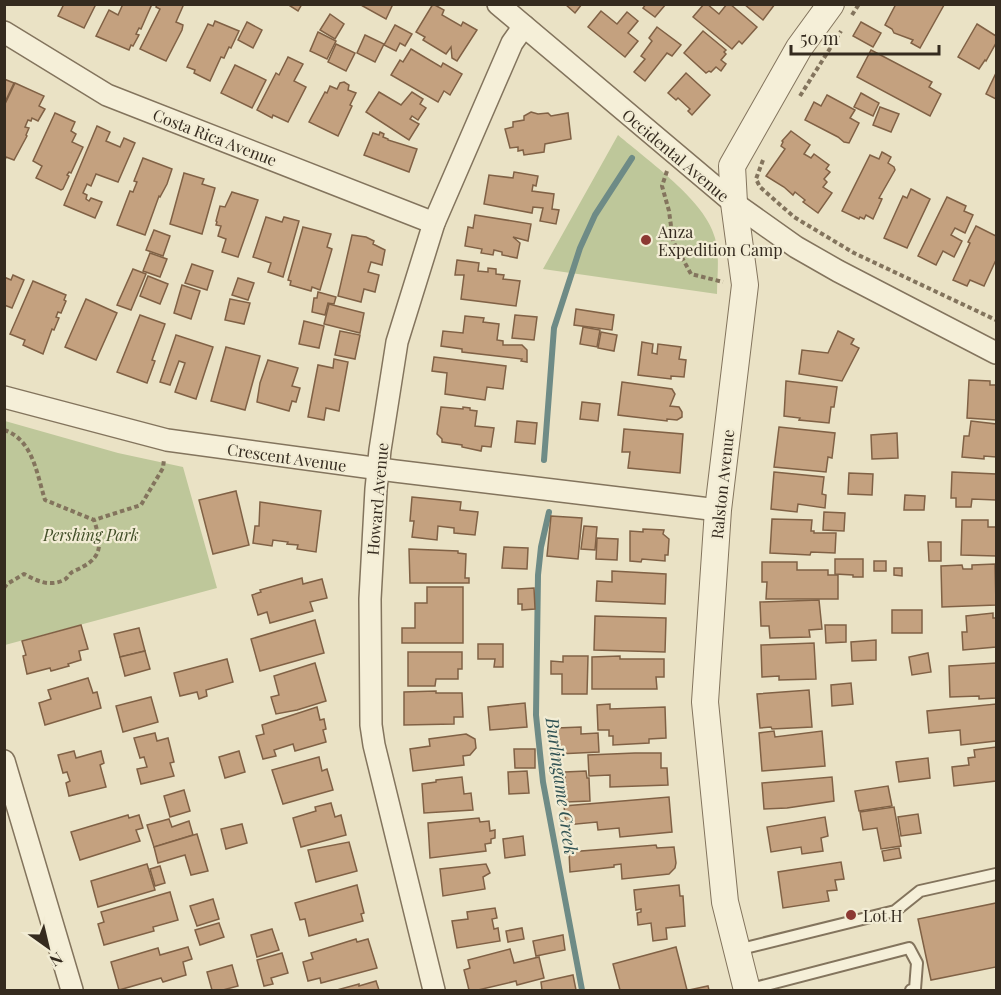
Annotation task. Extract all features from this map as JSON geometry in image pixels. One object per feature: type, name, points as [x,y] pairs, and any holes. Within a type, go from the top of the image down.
[{"type":"street","name":"Occidental Avenue","points":[[498,4],[734,204],[796,247],[838,271],[996,353]]},
{"type":"street","name":"Ralston Avenue","points":[[747,990],[725,902],[705,702],[718,510],[745,285],[734,204],[732,166],[799,48],[831,4]]},
{"type":"street","name":"Howard Avenue","points":[[434,990],[374,746],[371,725],[370,599],[378,469],[397,342],[434,223],[512,43],[524,26]]},
{"type":"street","name":"Costa Rica Avenue","points":[[4,33],[107,94],[434,223]]},
{"type":"street","name":"Crescent Avenue","points":[[4,397],[167,440],[378,469],[718,510]]},
{"type":"street","points":[[5,765],[72,990]]},
{"type":"lane","points":[[737,950],[895,911],[920,891],[996,874]]},
{"type":"lane","points":[[747,990],[909,948],[917,963],[915,989],[911,990]]},
{"type":"path","points":[[795,103],[859,4]]},
{"type":"path","points":[[768,150],[756,179],[759,187],[794,217],[854,253],[996,320]]},
{"type":"path","points":[[673,152],[662,186],[674,241],[691,274],[714,281],[745,285]]},
{"type":"path","points":[[4,430],[12,432],[30,450],[45,500],[94,520],[141,505],[163,468],[167,440]]},
{"type":"path","points":[[4,588],[24,574],[39,583],[54,583],[66,579],[71,572],[85,568],[97,555],[100,538],[94,520]]},
{"type":"green space","points":[[618,135],[674,182],[700,210],[709,224],[715,238],[717,252],[717,294],[543,269]]},
{"type":"green space","name":"Pershing Park","points":[[5,421],[118,453],[183,467],[217,588],[5,645]]},
{"type":"building","points":[[64,4],[96,4],[84,28],[58,16]]},
{"type":"building","points":[[123,4],[152,4],[141,29],[139,28],[136,34],[139,35],[129,50],[96,36],[109,10],[118,15]]},
{"type":"building","points":[[157,4],[183,6],[176,22],[183,25],[182,30],[166,61],[140,49],[160,9],[156,7]]},
{"type":"building","points":[[287,4],[302,4],[298,11]]},
{"type":"building","points":[[359,4],[393,4],[386,19]]},
{"type":"building","points":[[433,4],[444,10],[442,15],[461,26],[463,22],[477,30],[457,61],[452,58],[451,47],[446,54],[423,40],[425,37],[416,32]]},
{"type":"building","points":[[565,4],[582,4],[575,13]]},
{"type":"building","points":[[646,4],[666,4],[655,17],[643,8]]},
{"type":"building","points":[[704,4],[719,14],[727,4],[730,4],[757,27],[742,44],[739,41],[732,49],[693,17]]},
{"type":"building","points":[[744,4],[775,4],[763,20]]},
{"type":"building","points":[[896,4],[944,5],[920,48],[911,43],[913,40],[894,33],[885,25]]},
{"type":"building","points":[[601,11],[617,24],[627,12],[638,21],[628,33],[638,41],[625,57],[588,27]]},
{"type":"building","points":[[330,14],[344,24],[335,39],[320,30]]},
{"type":"building","points":[[215,21],[239,31],[231,48],[229,47],[224,58],[221,57],[210,81],[187,67],[208,24],[213,26]]},
{"type":"building","points":[[247,22],[262,30],[253,48],[238,40]]},
{"type":"building","points":[[861,22],[881,33],[873,47],[853,36]]},
{"type":"building","points":[[977,24],[996,36],[996,43],[979,69],[958,57]]},
{"type":"building","points":[[395,25],[412,34],[405,46],[400,43],[396,51],[384,45]]},
{"type":"building","points":[[657,27],[681,45],[672,56],[667,53],[645,81],[634,72],[645,59],[641,56],[652,41],[649,38]]},
{"type":"building","points":[[703,31],[726,50],[721,60],[726,64],[721,71],[716,67],[706,73],[684,53]]},
{"type":"building","points":[[318,32],[336,41],[327,59],[310,51]]},
{"type":"building","points":[[365,35],[384,44],[375,62],[357,53]]},
{"type":"building","points":[[336,44],[355,53],[346,71],[328,62]]},
{"type":"building","points":[[411,49],[441,67],[443,63],[462,74],[450,95],[444,91],[438,102],[391,75],[400,60],[403,62]]},
{"type":"building","points":[[871,50],[932,82],[929,87],[941,94],[930,116],[857,77]]},
{"type":"building","points":[[288,57],[303,64],[294,81],[306,87],[288,122],[273,115],[272,118],[257,110],[276,73],[279,75]]},
{"type":"building","points":[[235,65],[266,80],[252,108],[221,93]]},
{"type":"building","points":[[686,73],[710,95],[692,115],[688,111],[690,109],[678,98],[676,100],[668,93]]},
{"type":"building","points":[[996,73],[996,99],[986,94]]},
{"type":"building","points":[[4,79],[14,83],[6,100],[4,99]]},
{"type":"building","points":[[344,82],[349,85],[348,90],[356,93],[338,136],[309,122],[330,86],[337,89],[340,83]]},
{"type":"building","points":[[15,83],[44,96],[39,106],[45,109],[38,121],[32,118],[31,121],[28,120],[25,127],[29,128],[27,136],[14,160],[6,157],[5,160],[4,106]]},
{"type":"building","points":[[379,92],[401,105],[412,92],[423,99],[420,104],[426,108],[418,120],[412,116],[410,119],[419,124],[409,140],[366,112]]},
{"type":"building","points":[[861,93],[879,103],[873,116],[854,107]]},
{"type":"building","points":[[827,95],[855,110],[850,118],[859,123],[849,143],[805,120],[814,102],[821,106]]},
{"type":"building","points":[[880,107],[899,114],[891,132],[873,125]]},
{"type":"building","points":[[531,112],[548,113],[551,116],[568,113],[571,139],[545,144],[544,152],[524,155],[523,150],[518,151],[518,147],[510,148],[505,129],[513,127],[513,122],[524,120],[524,116]]},
{"type":"building","points":[[55,113],[75,122],[71,131],[76,134],[72,142],[83,147],[61,190],[36,178],[42,166],[33,161]]},
{"type":"building","points":[[97,126],[110,132],[106,141],[120,147],[124,138],[135,143],[118,182],[96,174],[91,186],[87,184],[83,193],[87,195],[86,199],[89,201],[91,198],[102,202],[95,218],[64,205]]},
{"type":"building","points":[[791,131],[810,145],[804,154],[811,158],[814,154],[829,165],[826,169],[830,172],[824,179],[827,182],[823,187],[832,193],[818,213],[803,202],[805,200],[795,192],[793,195],[766,176],[785,149],[781,146],[782,141]]},
{"type":"building","points":[[380,132],[388,140],[417,149],[409,172],[364,155],[373,133],[379,135]]},
{"type":"building","points":[[882,152],[891,157],[888,163],[895,170],[879,198],[882,199],[873,219],[866,215],[864,219],[860,217],[859,219],[842,211],[870,155],[879,159]]},
{"type":"building","points":[[143,158],[172,169],[167,184],[159,196],[145,235],[117,225],[130,191],[133,192],[137,182],[134,181]]},
{"type":"building","points":[[514,172],[538,176],[536,186],[533,185],[532,191],[554,194],[552,209],[559,210],[556,224],[540,221],[543,208],[533,207],[532,213],[484,204],[489,175],[513,178]]},
{"type":"building","points":[[184,173],[204,179],[202,184],[215,188],[202,234],[170,224]]},
{"type":"building","points":[[911,189],[930,199],[907,248],[884,238],[903,196],[907,198]]},
{"type":"building","points":[[232,192],[258,200],[238,257],[222,252],[226,239],[218,236],[221,226],[216,225],[220,206],[225,207]]},
{"type":"building","points":[[947,197],[966,206],[964,211],[973,215],[965,233],[955,228],[951,235],[962,241],[954,257],[943,251],[936,265],[918,256]]},
{"type":"building","points":[[475,215],[531,224],[528,241],[513,237],[520,243],[517,258],[502,255],[502,252],[494,250],[493,255],[481,253],[482,249],[465,246],[468,227],[473,228]]},
{"type":"building","points":[[266,217],[282,222],[284,217],[299,221],[283,277],[268,272],[271,263],[253,257]]},
{"type":"building","points":[[976,226],[996,236],[996,263],[984,286],[970,280],[967,286],[953,280]]},
{"type":"building","points":[[303,227],[331,234],[327,247],[332,249],[320,290],[312,287],[311,291],[290,285],[291,281],[288,280]]},
{"type":"building","points":[[154,230],[170,236],[163,256],[146,250]]},
{"type":"building","points":[[352,235],[366,237],[374,241],[373,244],[385,250],[382,265],[371,262],[368,272],[379,275],[375,292],[364,289],[361,302],[338,296]]},
{"type":"building","points":[[150,253],[167,259],[160,277],[143,271]]},
{"type":"building","points":[[457,260],[479,263],[478,271],[488,272],[488,268],[496,269],[496,274],[504,275],[503,279],[520,281],[516,306],[461,299],[464,275],[455,275]]},
{"type":"building","points":[[192,264],[213,271],[207,290],[185,283]]},
{"type":"building","points":[[133,269],[146,274],[131,310],[117,305]]},
{"type":"building","points":[[13,275],[24,280],[12,308],[4,305],[4,277],[11,280]]},
{"type":"building","points":[[148,276],[168,284],[160,304],[140,296]]},
{"type":"building","points":[[238,278],[254,283],[248,300],[232,295]]},
{"type":"building","points":[[33,281],[66,295],[64,300],[66,301],[61,313],[58,312],[56,317],[59,318],[54,330],[52,329],[43,354],[23,345],[25,340],[10,334]]},
{"type":"building","points":[[182,285],[200,291],[191,319],[174,313]]},
{"type":"building","points":[[318,292],[336,297],[334,304],[328,303],[325,315],[312,312],[314,298],[317,298]]},
{"type":"building","points":[[86,299],[117,313],[96,360],[65,347]]},
{"type":"building","points":[[230,299],[250,303],[244,324],[225,320]]},
{"type":"building","points":[[329,304],[364,313],[360,333],[324,324]]},
{"type":"building","points":[[576,309],[614,315],[612,330],[574,325]]},
{"type":"building","points":[[140,315],[165,324],[152,360],[155,361],[147,383],[117,372]]},
{"type":"building","points":[[515,315],[537,317],[534,340],[512,338]]},
{"type":"building","points":[[465,316],[484,318],[483,322],[499,324],[497,340],[503,341],[503,345],[522,345],[527,350],[527,362],[521,361],[522,359],[462,352],[462,349],[441,346],[443,331],[463,333]]},
{"type":"building","points":[[304,321],[324,326],[319,348],[299,344]]},
{"type":"building","points":[[583,327],[600,330],[597,347],[580,344]]},
{"type":"building","points":[[340,331],[360,335],[355,359],[335,355]]},
{"type":"building","points":[[838,331],[854,339],[851,344],[859,348],[842,381],[799,374],[802,350],[828,353]]},
{"type":"building","points":[[601,332],[617,335],[614,351],[598,348]]},
{"type":"building","points":[[176,335],[213,347],[196,399],[175,392],[185,363],[179,361],[170,385],[160,382]]},
{"type":"building","points":[[642,342],[653,344],[652,353],[657,354],[658,344],[681,347],[679,359],[686,360],[684,377],[671,376],[671,379],[638,375]]},
{"type":"building","points":[[226,347],[260,356],[245,410],[211,401]]},
{"type":"building","points":[[434,357],[506,366],[503,389],[487,387],[485,400],[445,394],[447,373],[432,371]]},
{"type":"building","points":[[334,359],[348,362],[339,411],[326,408],[324,420],[308,417],[318,365],[333,368]]},
{"type":"building","points":[[268,360],[298,368],[292,386],[300,388],[296,402],[292,401],[289,411],[257,402],[260,383]]},
{"type":"building","points":[[969,380],[990,381],[990,385],[996,385],[996,420],[967,418]]},
{"type":"building","points":[[786,381],[837,387],[829,423],[784,416]]},
{"type":"building","points":[[622,382],[672,389],[675,394],[670,406],[679,407],[682,417],[677,420],[667,419],[667,421],[618,415]]},
{"type":"building","points":[[582,402],[600,404],[598,421],[580,419]]},
{"type":"building","points":[[441,407],[463,409],[463,407],[477,411],[475,426],[494,428],[491,447],[482,446],[481,451],[442,442],[437,434]]},
{"type":"building","points":[[517,421],[537,423],[535,444],[515,442]]},
{"type":"building","points":[[971,421],[996,424],[996,457],[984,456],[984,459],[962,457],[964,436],[969,436]]},
{"type":"building","points":[[779,427],[835,433],[832,458],[828,457],[826,472],[774,467]]},
{"type":"building","points":[[624,429],[683,434],[680,473],[628,468],[630,452],[622,452]]},
{"type":"building","points":[[897,433],[898,458],[872,459],[871,435]]},
{"type":"building","points":[[774,472],[824,477],[822,494],[826,495],[825,508],[798,504],[797,512],[771,509]]},
{"type":"building","points":[[952,472],[996,474],[996,500],[972,499],[971,507],[956,507],[956,498],[951,498]]},
{"type":"building","points":[[849,473],[873,474],[872,495],[848,494]]},
{"type":"building","points":[[236,491],[249,545],[213,554],[199,500]]},
{"type":"building","points":[[905,495],[925,496],[924,510],[904,510]]},
{"type":"building","points":[[412,497],[461,502],[460,510],[478,512],[475,535],[454,533],[454,528],[438,526],[437,540],[412,537],[414,521],[410,521]]},
{"type":"building","points":[[260,502],[321,511],[316,552],[297,549],[298,545],[287,544],[288,542],[273,540],[272,546],[253,543],[255,526],[259,526]]},
{"type":"building","points":[[824,512],[845,513],[844,531],[823,530]]},
{"type":"building","points":[[551,516],[582,518],[578,559],[547,556]]},
{"type":"building","points":[[772,519],[812,520],[811,531],[814,533],[836,533],[835,553],[811,552],[810,555],[770,553]]},
{"type":"building","points":[[962,520],[988,520],[988,527],[996,527],[996,556],[961,555]]},
{"type":"building","points":[[584,526],[597,527],[595,550],[581,549]]},
{"type":"building","points":[[643,529],[664,530],[663,534],[669,539],[668,555],[665,555],[665,561],[642,559],[641,562],[630,561],[630,531],[643,532]]},
{"type":"building","points":[[597,538],[618,539],[617,560],[596,559]]},
{"type":"building","points":[[928,542],[941,542],[941,561],[929,561]]},
{"type":"building","points":[[504,547],[528,548],[527,569],[502,568]]},
{"type":"building","points":[[409,549],[458,551],[458,553],[466,554],[465,578],[469,578],[469,583],[410,583]]},
{"type":"building","points":[[835,559],[863,559],[863,577],[835,574]]},
{"type":"building","points":[[874,561],[886,561],[886,571],[874,571]]},
{"type":"building","points":[[762,562],[797,562],[797,570],[828,570],[828,575],[838,575],[838,599],[766,599],[767,582],[762,582]]},
{"type":"building","points":[[995,564],[996,605],[942,607],[941,566],[962,565],[963,569],[972,569],[972,565]]},
{"type":"building","points":[[894,568],[902,568],[902,576],[894,575]]},
{"type":"building","points":[[612,571],[666,574],[665,604],[596,601],[597,581],[612,582]]},
{"type":"building","points":[[302,578],[303,584],[322,579],[327,598],[310,602],[313,611],[270,623],[267,612],[258,615],[252,595],[261,592],[260,590]]},
{"type":"building","points":[[427,587],[463,587],[463,643],[402,643],[402,628],[415,628],[415,603],[427,603]]},
{"type":"building","points":[[534,588],[535,609],[522,610],[522,604],[518,604],[518,589]]},
{"type":"building","points":[[819,600],[822,629],[809,630],[810,637],[770,638],[769,626],[761,626],[760,602]]},
{"type":"building","points":[[892,610],[922,610],[922,633],[892,633]]},
{"type":"building","points":[[993,613],[993,618],[996,618],[996,647],[963,650],[962,632],[967,632],[966,616]]},
{"type":"building","points":[[595,616],[666,618],[665,652],[594,650]]},
{"type":"building","points":[[315,620],[324,653],[260,671],[251,639]]},
{"type":"building","points":[[81,625],[88,649],[79,651],[81,660],[51,671],[50,668],[27,674],[23,656],[26,655],[22,641]]},
{"type":"building","points":[[825,625],[846,625],[846,642],[826,643]]},
{"type":"building","points":[[139,628],[145,651],[120,657],[114,634]]},
{"type":"building","points":[[876,640],[876,660],[852,661],[851,642]]},
{"type":"building","points":[[814,643],[816,679],[779,680],[779,676],[762,677],[761,645]]},
{"type":"building","points":[[478,644],[503,644],[503,667],[494,667],[495,659],[478,659]]},
{"type":"building","points":[[145,651],[150,669],[125,676],[120,657]]},
{"type":"building","points":[[408,652],[462,652],[462,669],[458,669],[458,679],[436,679],[435,686],[408,686]]},
{"type":"building","points":[[928,653],[931,672],[912,675],[909,657]]},
{"type":"building","points":[[563,656],[588,656],[587,694],[562,694],[562,674],[551,674],[551,661],[563,662]]},
{"type":"building","points":[[620,656],[620,659],[664,659],[664,677],[656,677],[657,689],[592,689],[592,657]]},
{"type":"building","points":[[227,659],[233,682],[206,690],[207,696],[199,699],[197,692],[180,696],[174,673]]},
{"type":"building","points":[[315,663],[326,701],[276,714],[271,697],[279,695],[274,676]]},
{"type":"building","points":[[996,663],[996,698],[950,697],[949,666]]},
{"type":"building","points":[[88,678],[93,693],[97,692],[101,708],[45,725],[39,703],[51,699],[48,690]]},
{"type":"building","points":[[851,683],[853,704],[832,706],[831,685]]},
{"type":"building","points":[[809,690],[812,727],[760,728],[757,694]]},
{"type":"building","points":[[436,691],[436,693],[462,693],[463,717],[454,717],[454,724],[404,725],[404,692]]},
{"type":"building","points":[[151,697],[158,722],[123,732],[116,706]]},
{"type":"building","points":[[525,703],[527,727],[490,730],[488,707]]},
{"type":"building","points":[[610,704],[610,709],[665,707],[666,738],[649,739],[649,743],[613,745],[613,736],[609,736],[609,730],[598,730],[597,705]]},
{"type":"building","points":[[996,704],[996,741],[961,745],[960,730],[929,733],[927,711]]},
{"type":"building","points":[[317,707],[320,720],[324,719],[326,729],[323,730],[326,742],[295,751],[293,744],[274,750],[276,756],[263,759],[256,736],[264,734],[262,725]]},
{"type":"building","points":[[581,727],[581,734],[598,733],[599,752],[558,754],[557,728]]},
{"type":"building","points":[[774,731],[775,737],[822,731],[825,766],[762,771],[759,733]]},
{"type":"building","points":[[155,733],[157,741],[168,738],[174,762],[170,763],[174,776],[141,784],[137,769],[147,767],[144,757],[140,758],[134,738]]},
{"type":"building","points":[[466,734],[475,739],[476,748],[470,755],[463,756],[464,765],[413,771],[410,749],[430,746],[429,739]]},
{"type":"building","points":[[996,747],[996,781],[954,786],[952,767],[969,765],[968,758],[975,757],[974,750]]},
{"type":"building","points":[[514,749],[535,749],[535,768],[515,768]]},
{"type":"building","points":[[74,751],[76,758],[101,751],[104,763],[100,765],[106,787],[69,796],[66,783],[70,781],[67,772],[63,773],[58,755]]},
{"type":"building","points":[[239,751],[245,772],[225,778],[219,757]]},
{"type":"building","points":[[661,753],[661,768],[667,768],[668,785],[610,787],[610,775],[589,776],[588,755]]},
{"type":"building","points":[[319,757],[322,771],[327,769],[333,790],[283,804],[272,770]]},
{"type":"building","points":[[928,758],[930,778],[899,782],[896,762]]},
{"type":"building","points":[[527,771],[529,793],[509,794],[508,772]]},
{"type":"building","points":[[586,771],[587,778],[589,778],[590,801],[566,802],[565,772]]},
{"type":"building","points":[[462,777],[464,794],[471,793],[473,810],[424,813],[422,784]]},
{"type":"building","points":[[832,777],[834,801],[764,809],[762,783]]},
{"type":"building","points":[[888,786],[892,806],[859,811],[855,791]]},
{"type":"building","points":[[184,790],[190,811],[170,817],[164,796]]},
{"type":"building","points":[[669,797],[672,832],[620,837],[619,828],[598,830],[597,822],[566,825],[564,806]]},
{"type":"building","points":[[331,803],[335,817],[341,815],[346,835],[301,847],[293,818],[316,811],[315,807]]},
{"type":"building","points":[[894,807],[901,846],[881,849],[877,828],[863,830],[860,812]]},
{"type":"building","points":[[918,814],[921,833],[901,836],[898,817]]},
{"type":"building","points":[[128,815],[129,818],[139,815],[143,828],[136,830],[140,841],[80,860],[71,832]]},
{"type":"building","points":[[825,817],[828,836],[821,838],[823,851],[802,854],[801,847],[771,852],[767,827]]},
{"type":"building","points":[[479,818],[480,822],[489,821],[490,831],[495,830],[495,838],[491,839],[491,843],[485,844],[486,851],[430,858],[428,823]]},
{"type":"building","points":[[169,819],[172,827],[189,821],[193,835],[154,847],[147,825]]},
{"type":"building","points":[[242,824],[247,843],[226,849],[221,829]]},
{"type":"building","points":[[197,834],[208,871],[191,875],[185,855],[158,863],[154,847]]},
{"type":"building","points":[[523,836],[525,855],[505,858],[503,839]]},
{"type":"building","points":[[349,842],[357,871],[316,882],[308,850]]},
{"type":"building","points":[[656,845],[657,848],[674,847],[676,863],[675,868],[669,874],[622,879],[621,864],[614,865],[614,867],[570,872],[569,852]]},
{"type":"building","points":[[899,848],[901,858],[884,861],[882,851]]},
{"type":"building","points":[[841,862],[844,879],[835,880],[837,890],[827,891],[829,901],[783,908],[778,872]]},
{"type":"building","points":[[147,864],[155,890],[98,907],[91,881]]},
{"type":"building","points":[[486,864],[490,873],[483,877],[485,889],[443,896],[440,869]]},
{"type":"building","points":[[160,866],[165,883],[155,886],[150,869]]},
{"type":"building","points":[[357,885],[364,913],[361,914],[363,921],[309,936],[305,919],[300,920],[295,903]]},
{"type":"building","points":[[679,885],[680,896],[683,896],[685,926],[666,928],[667,939],[653,941],[651,923],[638,925],[637,913],[641,912],[641,909],[636,910],[634,890]]},
{"type":"building","points":[[170,892],[178,920],[153,927],[154,931],[104,945],[98,924],[104,922],[101,912]]},
{"type":"building","points":[[213,899],[219,919],[197,926],[190,906]]},
{"type":"building","points":[[996,903],[996,967],[931,980],[918,919]]},
{"type":"building","points":[[495,908],[497,918],[492,919],[494,929],[498,928],[500,941],[457,948],[452,921],[468,919],[467,912]]},
{"type":"building","points":[[219,923],[224,937],[200,945],[195,930]]},
{"type":"building","points":[[522,928],[524,939],[508,942],[506,931]]},
{"type":"building","points":[[272,929],[279,950],[257,957],[251,935]]},
{"type":"building","points":[[563,935],[565,950],[536,956],[533,941]]},
{"type":"building","points":[[356,939],[357,942],[368,939],[377,968],[321,983],[320,978],[308,981],[303,962],[313,959],[311,953]]},
{"type":"building","points":[[188,947],[192,959],[183,962],[186,975],[163,982],[161,978],[119,990],[111,962],[158,948],[160,955]]},
{"type":"building","points":[[676,947],[687,990],[620,990],[613,964]]},
{"type":"building","points":[[510,949],[514,963],[539,957],[544,978],[517,985],[516,981],[469,990],[464,970],[470,968],[468,960]]},
{"type":"building","points":[[282,953],[288,973],[271,978],[273,984],[264,986],[257,960]]},
{"type":"building","points":[[232,965],[238,986],[212,990],[207,972]]},
{"type":"building","points":[[573,975],[576,990],[542,990],[541,982]]},
{"type":"building","points":[[376,981],[379,990],[337,990],[359,984],[359,986]]},
{"type":"building","points":[[708,986],[709,990],[689,990]]},
{"type":"waterway","name":"Burlingame Creek","points":[[544,460],[554,328],[580,248],[595,215],[632,158]]},
{"type":"waterway","name":"Burlingame Creek","points":[[549,512],[541,547],[538,575],[536,715],[543,782],[582,990]]},
{"type":"place","name":"Anza Expedition Camp","points":[[646,240]]},
{"type":"place","name":"Lot H","points":[[851,915]]}]
